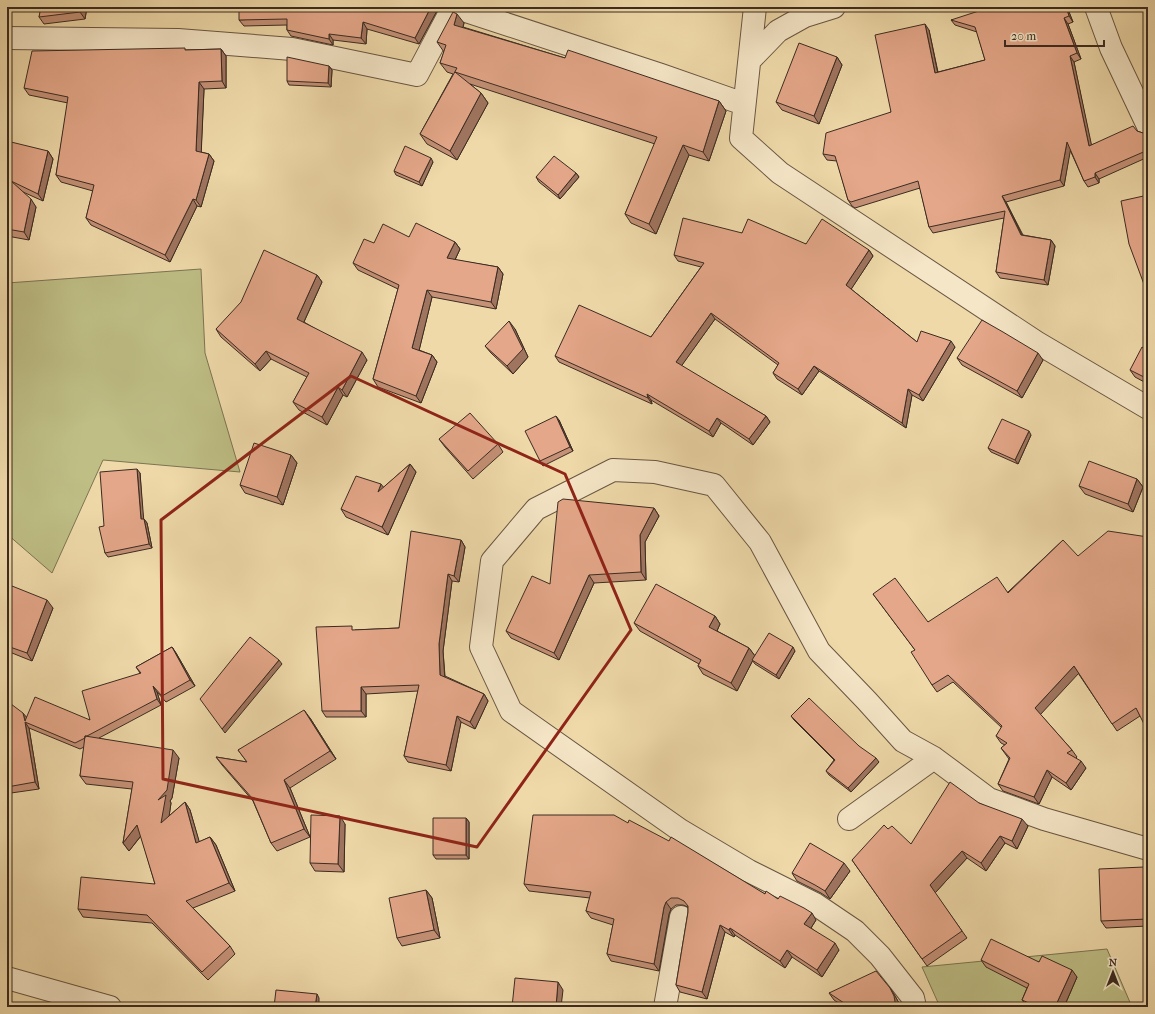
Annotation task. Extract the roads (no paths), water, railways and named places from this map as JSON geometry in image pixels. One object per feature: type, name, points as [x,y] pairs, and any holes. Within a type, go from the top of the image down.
[{"type":"street","points":[[7,38],[178,40],[284,48],[417,75],[454,7],[662,75],[744,104]]},
{"type":"street","points":[[755,7],[740,138],[780,173],[1036,342],[1148,408]]},
{"type":"street","points":[[750,60],[778,31],[804,16],[834,7]]},
{"type":"street","points":[[1096,7],[1111,48],[1148,126]]},
{"type":"street","points":[[915,1007],[913,998],[880,956],[855,931],[815,904],[749,871],[680,830],[511,711],[481,647],[492,561],[536,509],[613,470],[654,472],[714,485],[760,542],[819,651],[903,741],[934,758],[989,799],[1044,819],[1148,848]]},
{"type":"street","points":[[849,819],[934,758]]},
{"type":"street","points":[[666,1007],[681,917]]},
{"type":"street","points":[[7,978],[110,1007]]}]
